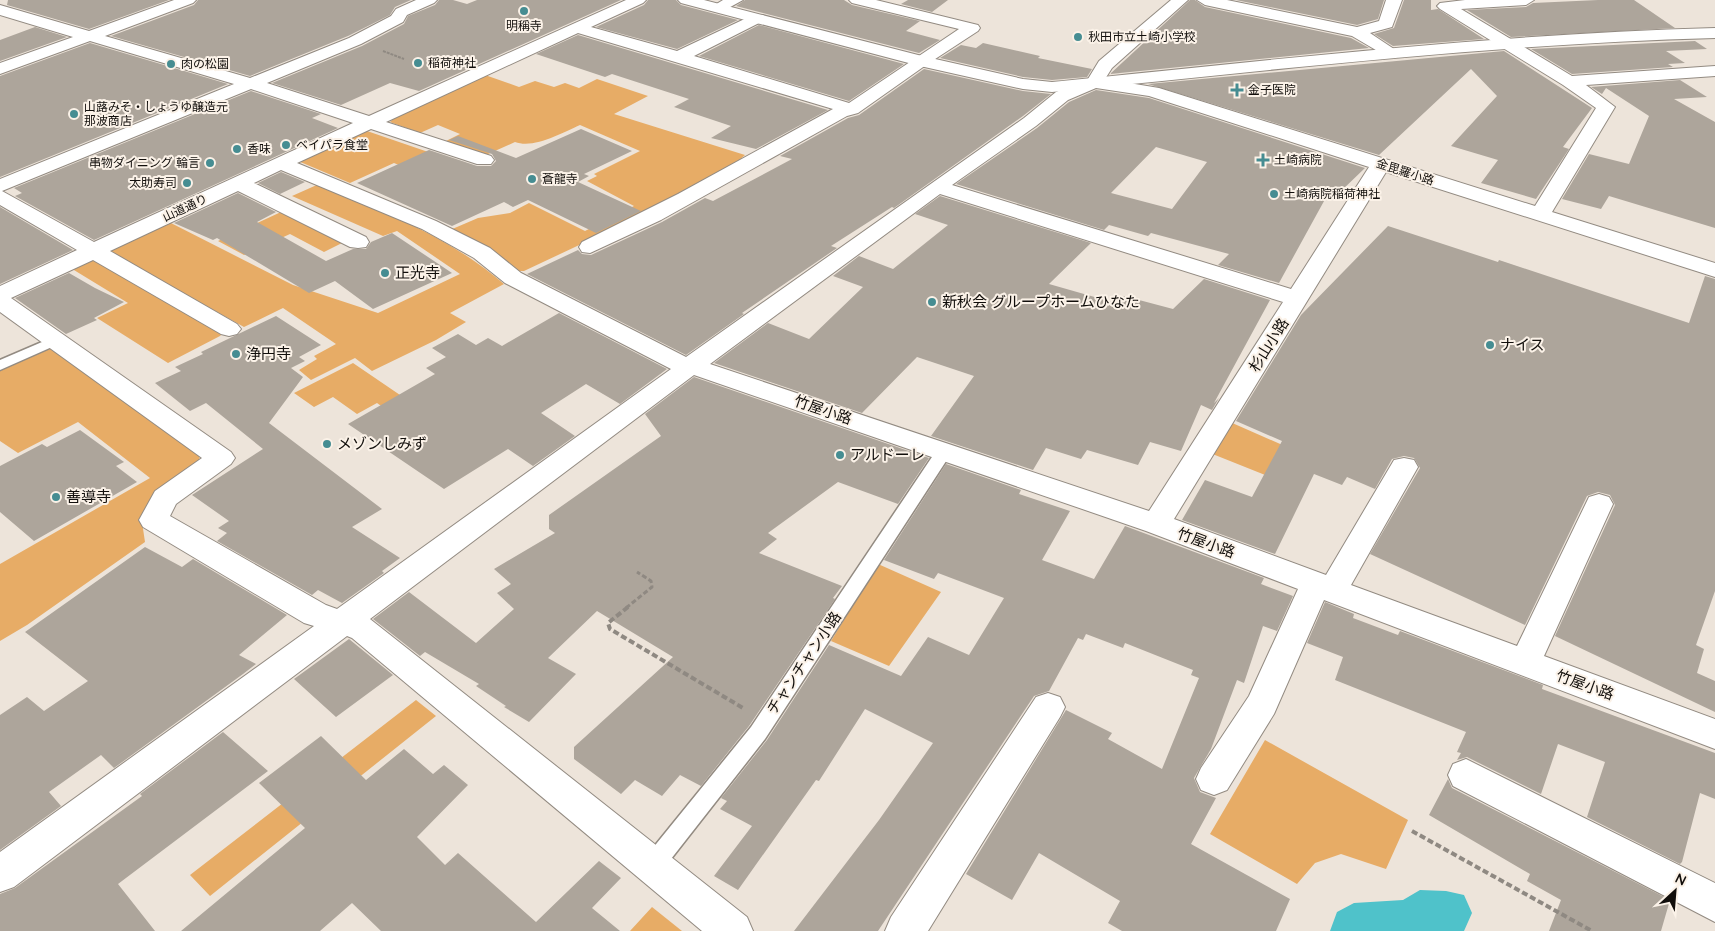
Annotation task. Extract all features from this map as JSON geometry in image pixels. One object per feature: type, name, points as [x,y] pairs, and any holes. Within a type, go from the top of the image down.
[{"type":"street","points":[[0,70],[188,0]]},
{"type":"street","points":[[0,186],[355,41],[397,19],[401,12],[429,0]]},
{"type":"street","name":"山道通り","points":[[0,295],[280,163],[638,0]]},
{"type":"street","points":[[686,0],[920,61],[1033,85],[1052,87],[1392,53],[1590,38],[1715,32]]},
{"type":"street","points":[[718,8],[735,0]]},
{"type":"street","points":[[590,247],[648,220],[841,112],[852,109],[920,61],[972,28],[858,0]]},
{"type":"street","points":[[0,874],[937,187],[1030,122],[1062,96],[1094,83],[1105,65],[1180,0]]},
{"type":"street","points":[[1204,0],[1282,8],[1357,32],[1392,53]]},
{"type":"street","points":[[1357,32],[1386,24],[1394,0]]},
{"type":"street","points":[[1445,3],[1526,0]]},
{"type":"street","points":[[1445,3],[1505,44],[1569,81],[1606,108],[1540,214]]},
{"type":"street","points":[[0,10],[252,84],[484,160]]},
{"type":"street","points":[[679,56],[758,18]]},
{"type":"street","points":[[576,28],[679,56],[852,109]]},
{"type":"street","points":[[1569,81],[1715,71]]},
{"type":"street","name":"金毘羅小路","points":[[1094,83],[1124,86],[1153,92],[1715,270]]},
{"type":"street","name":"竹屋小路","points":[[280,163],[429,226],[482,253],[513,278],[675,362],[1156,524],[1715,734]]},
{"type":"street","name":"杉山小路","points":[[1156,524],[1381,164]]},
{"type":"street","points":[[237,183],[358,242]]},
{"type":"street","points":[[937,187],[1298,299]]},
{"type":"street","points":[[0,197],[91,252],[229,329]]},
{"type":"street","points":[[0,301],[221,458],[165,498],[153,520],[182,534],[315,614],[363,629],[734,931]]},
{"type":"street","points":[[1214,779],[1262,704],[1325,586],[1404,467]]},
{"type":"street","points":[[1525,664],[1599,504]]},
{"type":"street","points":[[906,931],[1048,707]]},
{"type":"street","points":[[1466,775],[1715,903]]},
{"type":"lane","points":[[0,366],[56,340]]},
{"type":"lane","name":"チャンチャン小路","points":[[652,866],[766,720],[944,452]]},
{"type":"path","points":[[637,572],[651,581],[652,587],[608,623],[610,629],[729,701],[766,720]]},
{"type":"path","points":[[1412,831],[1592,931]]},
{"type":"shaded area","points":[[485,75],[519,87],[535,81],[554,87],[565,83],[579,88],[597,79],[648,96],[614,114],[745,155],[735,164],[660,207],[524,271],[515,271],[450,230],[478,218],[510,213],[529,203],[585,231],[634,206],[587,181],[597,176],[594,174],[640,151],[580,125],[539,142],[523,144],[515,142],[486,155],[444,142],[460,134],[438,125],[420,133],[390,122],[396,116]]},
{"type":"shaded area","points":[[367,131],[434,154],[406,168],[394,163],[350,183],[298,161]]},
{"type":"shaded area","points":[[319,184],[439,239],[483,267],[504,284],[450,313],[466,322],[436,340],[372,371],[355,358],[311,380],[299,370],[317,359],[314,356],[336,344],[283,308],[244,327],[105,250],[167,221],[293,285],[378,313],[460,274],[397,231],[383,236],[292,196]]},
{"type":"shaded area","points":[[281,212],[342,243],[324,252],[290,234],[244,255],[218,241]]},
{"type":"shaded area","points":[[95,256],[224,332],[220,336],[168,363],[97,318],[128,303],[69,267]]},
{"type":"shaded area","points":[[53,349],[200,452],[199,463],[142,522],[145,542],[27,625],[0,641],[0,564],[150,478],[78,422],[18,453],[0,441],[0,371],[42,350]]},
{"type":"shaded area","points":[[353,363],[425,412],[405,423],[377,403],[357,414],[333,397],[314,407],[294,393]]},
{"type":"shaded area","points":[[1230,422],[1321,462],[1300,489],[1210,453]]},
{"type":"shaded area","points":[[878,564],[941,592],[889,666],[831,641]]},
{"type":"shaded area","points":[[416,700],[436,716],[210,896],[190,875]]},
{"type":"shaded area","points":[[1265,740],[1408,820],[1386,869],[1341,854],[1315,863],[1297,884],[1210,834]]},
{"type":"shaded area","points":[[652,907],[682,931],[630,931]]},
{"type":"water","points":[[1420,890],[1446,891],[1464,895],[1472,913],[1464,931],[1330,931],[1337,912],[1354,903],[1403,900]]},
{"type":"building","points":[[8,0],[169,0],[89,29],[7,5]]},
{"type":"building","points":[[198,0],[411,0],[395,7],[390,15],[348,36],[250,76],[111,36],[194,5]]},
{"type":"building","points":[[439,0],[453,0],[467,4],[477,0],[621,0],[419,91],[390,83],[341,105],[272,83],[362,46],[404,24],[408,16],[435,5]]},
{"type":"building","points":[[648,0],[676,0],[681,5],[738,20],[677,49],[596,27],[644,5]]},
{"type":"building","points":[[745,0],[844,0],[852,5],[920,21],[906,31],[940,40],[919,53],[736,6]]},
{"type":"building","points":[[908,0],[948,0],[932,12],[901,4]]},
{"type":"building","points":[[1190,0],[1195,0],[1205,7],[1351,38],[1369,48],[1110,74]]},
{"type":"building","points":[[1236,0],[1384,0],[1378,19],[1357,25]]},
{"type":"building","points":[[1404,0],[1431,0],[1431,10],[1438,9],[1484,39],[1393,46],[1374,34],[1394,28]]},
{"type":"building","points":[[1634,0],[1675,28],[1511,37],[1467,10],[1526,7],[1533,3]]},
{"type":"building","points":[[759,25],[904,64],[849,101],[699,56]]},
{"type":"building","points":[[35,27],[67,37],[0,61],[0,40]]},
{"type":"building","points":[[578,35],[828,110],[756,149],[711,138],[731,126],[674,107],[689,99],[612,74],[605,77],[536,54]]},
{"type":"building","points":[[1695,41],[1707,49],[1666,51],[1685,63],[1668,64],[1673,67],[1572,74],[1531,49]]},
{"type":"building","points":[[90,43],[228,84],[0,177],[0,76]]},
{"type":"building","points":[[983,43],[1040,56],[1038,58],[1092,69],[1087,77],[1052,80],[1023,77],[940,58],[961,45],[976,48]]},
{"type":"building","points":[[1504,51],[1592,108],[1563,147],[1569,149],[1536,199],[1481,183],[1498,160],[1451,146],[1497,96],[1471,69],[1379,155],[1148,84]]},
{"type":"building","points":[[924,69],[1023,91],[1051,94],[894,208],[892,207],[831,246],[837,248],[742,313],[744,314],[686,355],[527,274],[578,250],[582,254],[591,255],[662,222],[705,198],[713,201],[792,159],[780,156],[848,118],[859,115]]},
{"type":"building","points":[[1680,80],[1707,97],[1674,99],[1715,122],[1715,228],[1609,196],[1601,209],[1562,199],[1589,154],[1629,164],[1649,116],[1606,88],[1602,94],[1591,87]]},
{"type":"building","points":[[1096,90],[1149,98],[1365,168],[1339,193],[1329,192],[1279,283],[1218,265],[1229,254],[1151,233],[1148,236],[1109,225],[1104,230],[956,184],[1037,128],[1069,102]],"holes":[[[1156,147],[1207,162],[1172,209],[1111,193]]]},
{"type":"building","points":[[251,91],[321,114],[312,118],[338,128],[94,240],[15,196],[22,193],[14,188]]},
{"type":"building","name":"蒼龍寺","points":[[581,129],[632,151],[584,174],[589,176],[578,182],[641,211],[596,233],[528,200],[513,207],[504,202],[452,226],[357,183],[429,150],[477,166],[491,166],[496,161],[492,154],[449,140],[458,136],[516,158]]},
{"type":"building","points":[[281,172],[305,182],[280,194],[258,183]]},
{"type":"building","points":[[238,193],[276,212],[257,222],[326,261],[353,249],[366,249],[371,242],[392,233],[452,273],[373,309],[335,281],[309,293],[217,238],[213,240],[174,223]]},
{"type":"building","points":[[940,196],[1091,243],[1049,284],[1119,304],[1124,296],[1173,309],[1204,279],[1270,300],[1212,410],[1201,405],[1181,451],[1150,442],[1138,465],[1087,450],[1081,459],[1046,448],[1033,470],[931,436],[974,376],[917,357],[862,413],[714,363],[768,323],[809,339],[863,287],[833,276],[859,256],[893,269],[948,225],[915,214]]},
{"type":"building","points":[[0,207],[73,250],[0,284]]},
{"type":"building","points":[[1388,226],[1498,262],[1499,260],[1689,323],[1705,276],[1715,279],[1715,591],[1696,645],[1704,649],[1697,673],[1715,681],[1715,712],[1555,636],[1615,505],[1610,495],[1598,492],[1587,496],[1525,625],[1370,554],[1420,468],[1414,458],[1404,456],[1392,459],[1375,489],[1347,477],[1342,485],[1314,474],[1275,554],[1182,520],[1205,480],[1252,497],[1282,441],[1236,421],[1301,315]]},
{"type":"building","points":[[69,273],[124,302],[94,318],[97,320],[66,334],[15,298]]},
{"type":"building","points":[[559,313],[667,369],[620,404],[586,384],[541,413],[575,436],[533,466],[508,449],[444,489],[348,424],[435,374],[426,368],[446,357],[432,348],[458,334],[476,345],[488,338],[502,346]]},
{"type":"building","points":[[276,316],[321,345],[299,357],[305,361],[291,368],[303,377],[269,423],[382,509],[352,527],[400,558],[382,571],[384,573],[342,603],[318,590],[312,595],[217,541],[227,533],[218,528],[229,521],[192,495],[263,449],[206,403],[190,411],[155,383],[181,371],[175,367],[203,354],[201,352]]},
{"type":"building","points":[[694,377],[929,458],[898,504],[838,482],[768,533],[777,539],[759,553],[842,586],[833,598],[835,599],[749,726],[701,786],[680,775],[662,796],[635,780],[621,794],[574,759],[574,747],[673,657],[597,611],[548,658],[576,674],[529,722],[504,707],[506,706],[476,686],[479,684],[425,652],[420,656],[373,619],[409,592],[476,643],[514,609],[497,593],[511,584],[494,569],[555,533],[549,529],[549,515],[661,436],[645,414]]},
{"type":"building","name":"善導寺","points":[[80,430],[124,462],[116,466],[137,482],[34,541],[0,512],[0,466],[42,444],[47,447]]},
{"type":"building","points":[[946,464],[1021,490],[1019,494],[1070,511],[1042,560],[1094,579],[1125,526],[1264,578],[1261,584],[1293,596],[1277,631],[1263,626],[1244,683],[1237,680],[1211,749],[1194,778],[1200,792],[1216,798],[1191,844],[1290,899],[1276,931],[1122,931],[1108,923],[1120,901],[1039,853],[1012,900],[966,874],[1066,710],[1112,733],[1108,739],[1162,769],[1199,678],[1191,675],[1193,670],[1125,643],[1123,648],[1086,634],[1083,640],[1078,638],[1049,691],[1034,696],[878,931],[794,931],[879,820],[933,743],[865,709],[819,781],[816,780],[738,890],[714,876],[752,826],[720,809],[727,801],[721,798],[767,740],[829,645],[901,676],[928,637],[969,655],[1004,598],[938,573],[934,579],[884,560]]},
{"type":"building","points":[[145,547],[182,567],[193,559],[287,615],[239,655],[256,664],[114,768],[101,755],[49,792],[61,806],[0,850],[0,715],[27,697],[44,711],[88,681],[25,632]]},
{"type":"building","points":[[1325,602],[1354,614],[1353,618],[1398,635],[1400,631],[1543,685],[1542,689],[1715,753],[1715,799],[1700,793],[1682,862],[1680,864],[1587,817],[1605,762],[1558,744],[1541,794],[1467,757],[1457,760],[1461,753],[1457,752],[1466,732],[1335,680],[1343,657],[1307,643]]},
{"type":"building","points":[[349,639],[393,675],[336,717],[294,679]]},
{"type":"building","points":[[223,732],[268,771],[118,884],[155,931],[0,931],[0,894],[15,888],[142,796],[140,794]]},
{"type":"building","points":[[321,736],[366,780],[404,749],[433,774],[444,765],[468,785],[417,837],[445,865],[458,853],[536,922],[599,861],[621,878],[592,908],[620,931],[381,931],[352,903],[320,931],[181,931],[305,828],[259,783]]},
{"type":"building","points":[[1448,779],[1452,788],[1670,900],[1661,931],[1549,931],[1561,900],[1527,881],[1530,874],[1429,815]]},
{"type":"place","name":"明稱寺","points":[[524,11]]},
{"type":"place","name":"秋田市立土崎小学校","points":[[1078,37]]},
{"type":"place","name":"稲荷神社","points":[[418,63]]},
{"type":"place","name":"肉の松園","points":[[171,64]]},
{"type":"place","name":"金子医院","points":[[1237,90]]},
{"type":"place","name":"山蕗みそ・しょうゆ醸造元 那波商店","points":[[74,114]]},
{"type":"place","name":"ベイパラ食堂","points":[[286,145]]},
{"type":"place","name":"香味","points":[[237,149]]},
{"type":"place","name":"土崎病院","points":[[1263,160]]},
{"type":"place","name":"串物ダイニング 輪言","points":[[210,163]]},
{"type":"place","name":"蒼龍寺","points":[[532,179]]},
{"type":"place","name":"太助寿司","points":[[187,183]]},
{"type":"place","name":"土崎病院稲荷神社","points":[[1274,194]]},
{"type":"place","name":"正光寺","points":[[385,273]]},
{"type":"place","name":"新秋会 グループホームひなた","points":[[932,302]]},
{"type":"place","name":"ナイス","points":[[1490,345]]},
{"type":"place","name":"浄円寺","points":[[236,354]]},
{"type":"place","name":"メゾンしみず","points":[[327,444]]},
{"type":"place","name":"アルドーレ","points":[[840,455]]},
{"type":"place","name":"善導寺","points":[[56,497]]}]
